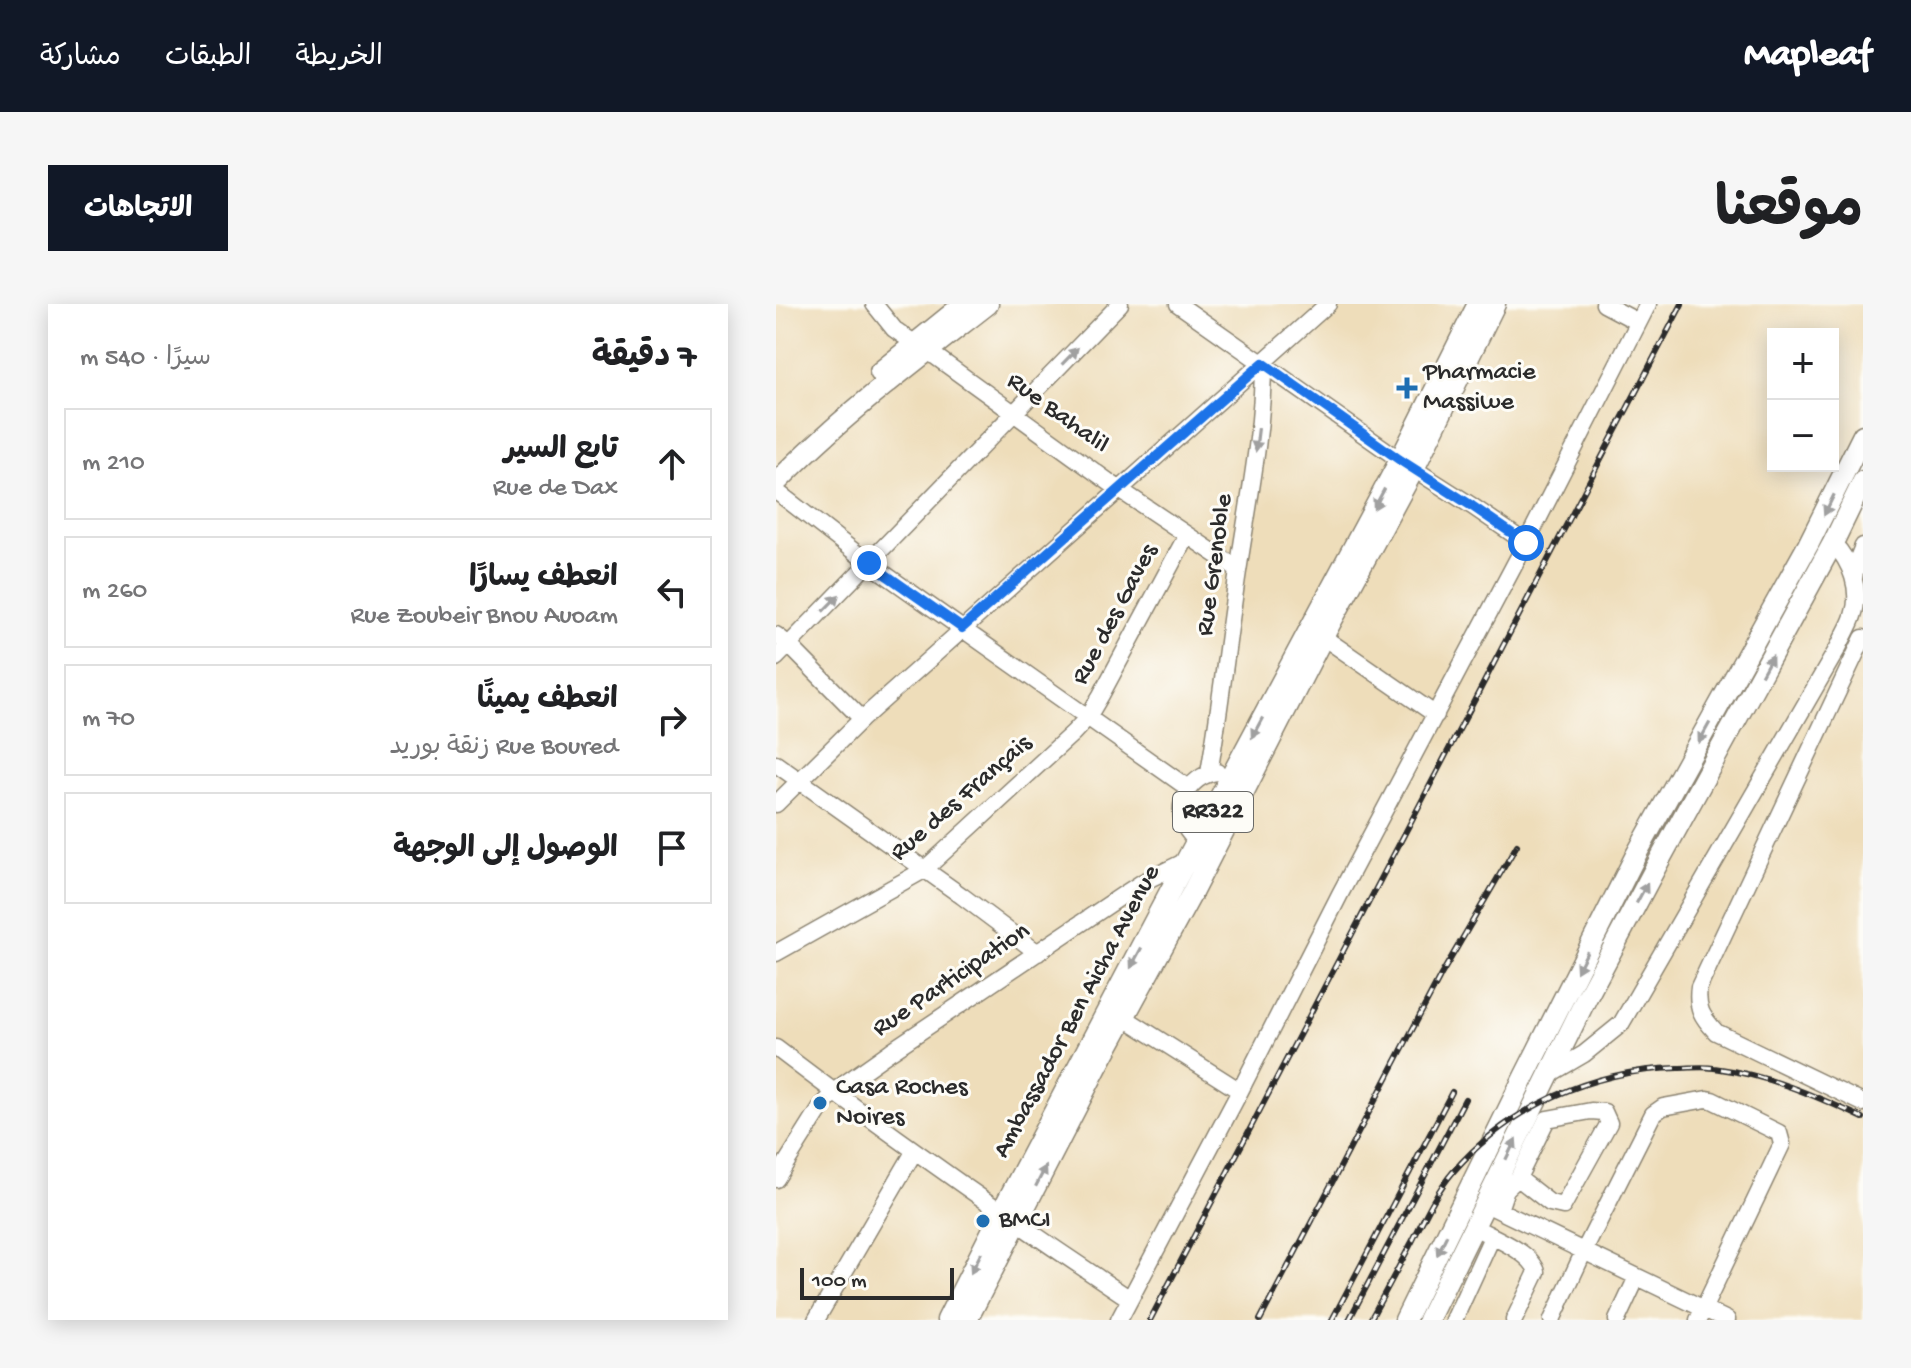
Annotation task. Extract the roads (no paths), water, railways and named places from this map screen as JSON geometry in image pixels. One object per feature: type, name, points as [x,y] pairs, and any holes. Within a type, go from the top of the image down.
[{"type":"main road","points":[[776,483],[964,304]]},
{"type":"main road","points":[[776,464],[835,410],[921,347],[988,304]]},
{"type":"main road","name":"Ambassador Ben Aicha Avenue","points":[[1239,782],[1323,637],[1407,464],[1478,304]]},
{"type":"main road","name":"Ambassador Ben Aicha Avenue","points":[[947,1320],[1125,1018],[1239,782],[1495,304]]},
{"type":"main road","points":[[1405,1320],[1484,1203],[1519,1109],[1637,853],[1808,545],[1863,435]]},
{"type":"main road","points":[[1519,1109],[1548,1075],[1659,861],[1833,543],[1863,481]]},
{"type":"main road","name":"Ambassador Ben Aicha Avenue","points":[[967,1320],[1008,1218],[1188,860],[1207,844]]},
{"type":"main road","points":[[1428,1320],[1483,1232],[1484,1203]]},
{"type":"street","name":"Rue Bahalil","points":[[874,304],[894,329],[1120,490],[1238,569]]},
{"type":"street","points":[[776,658],[782,640],[869,563],[1120,304]]},
{"type":"street","points":[[1178,304],[1526,543]]},
{"type":"street","points":[[1196,317],[1210,304]]},
{"type":"street","points":[[776,804],[862,719],[962,628],[1328,304]]},
{"type":"street","points":[[1604,304],[1638,322]]},
{"type":"street","points":[[1119,1320],[1648,304]]},
{"type":"street","name":"Rue Grenoble","points":[[1209,773],[1250,496],[1262,402],[1263,363]]},
{"type":"street","points":[[776,491],[869,563],[1188,788]]},
{"type":"street","name":"Rue des Gaves","points":[[1088,717],[1187,535]]},
{"type":"street","points":[[1548,1075],[1584,1054],[1621,1024],[1839,646],[1853,618],[1856,599],[1848,563],[1833,543]]},
{"type":"street","points":[[1854,580],[1863,546]]},
{"type":"street","points":[[1323,637],[1436,715]]},
{"type":"street","points":[[1863,638],[1699,987],[1697,999],[1703,1017],[1716,1032],[1863,1103]]},
{"type":"street","points":[[782,640],[862,719]]},
{"type":"street","name":"Rue des Français","points":[[776,953],[924,870],[1034,771],[1088,717]]},
{"type":"street","points":[[776,764],[1038,953]]},
{"type":"street","points":[[1207,844],[1191,836],[1185,827],[1181,813],[1188,788],[1209,773],[1218,772],[1239,782]]},
{"type":"street","name":"Rue Participation","points":[[776,1179],[822,1106],[834,1093],[891,1051],[1143,882],[1188,860]]},
{"type":"street","points":[[1125,1018],[1240,1091]]},
{"type":"street","points":[[776,1048],[914,1152],[1130,1299]]},
{"type":"street","points":[[1552,1320],[1653,1114],[1663,1107],[1712,1100],[1779,1133],[1782,1144],[1700,1314]]},
{"type":"street","points":[[1484,1203],[1518,1178],[1547,1119],[1591,1111],[1604,1112],[1609,1123],[1563,1206],[1550,1203],[1518,1178]]},
{"type":"street","points":[[816,1320],[914,1152]]},
{"type":"street","points":[[1484,1203],[1637,1277],[1700,1314],[1727,1320]]},
{"type":"street","points":[[1454,1320],[1483,1232],[1535,1264],[1537,1272],[1514,1320]]},
{"type":"street","points":[[1617,1320],[1637,1277]]},
{"type":"railway","points":[[1150,1320],[1682,304]]},
{"type":"railway","points":[[1260,1320],[1441,975],[1517,845]]},
{"type":"railway","points":[[1370,1320],[1431,1204],[1453,1172],[1500,1129],[1554,1096],[1614,1076],[1646,1070],[1710,1067],[1772,1081],[1863,1118]]},
{"type":"railway","points":[[1332,1320],[1452,1092]]},
{"type":"railway","points":[[1349,1320],[1465,1099]]},
{"type":"place","name":"Pharmacie Massiwe","points":[[1407,388]]},
{"type":"place","name":"Casa Roches Noires","points":[[820,1103]]},
{"type":"place","name":"BMCI","points":[[983,1221]]}]
